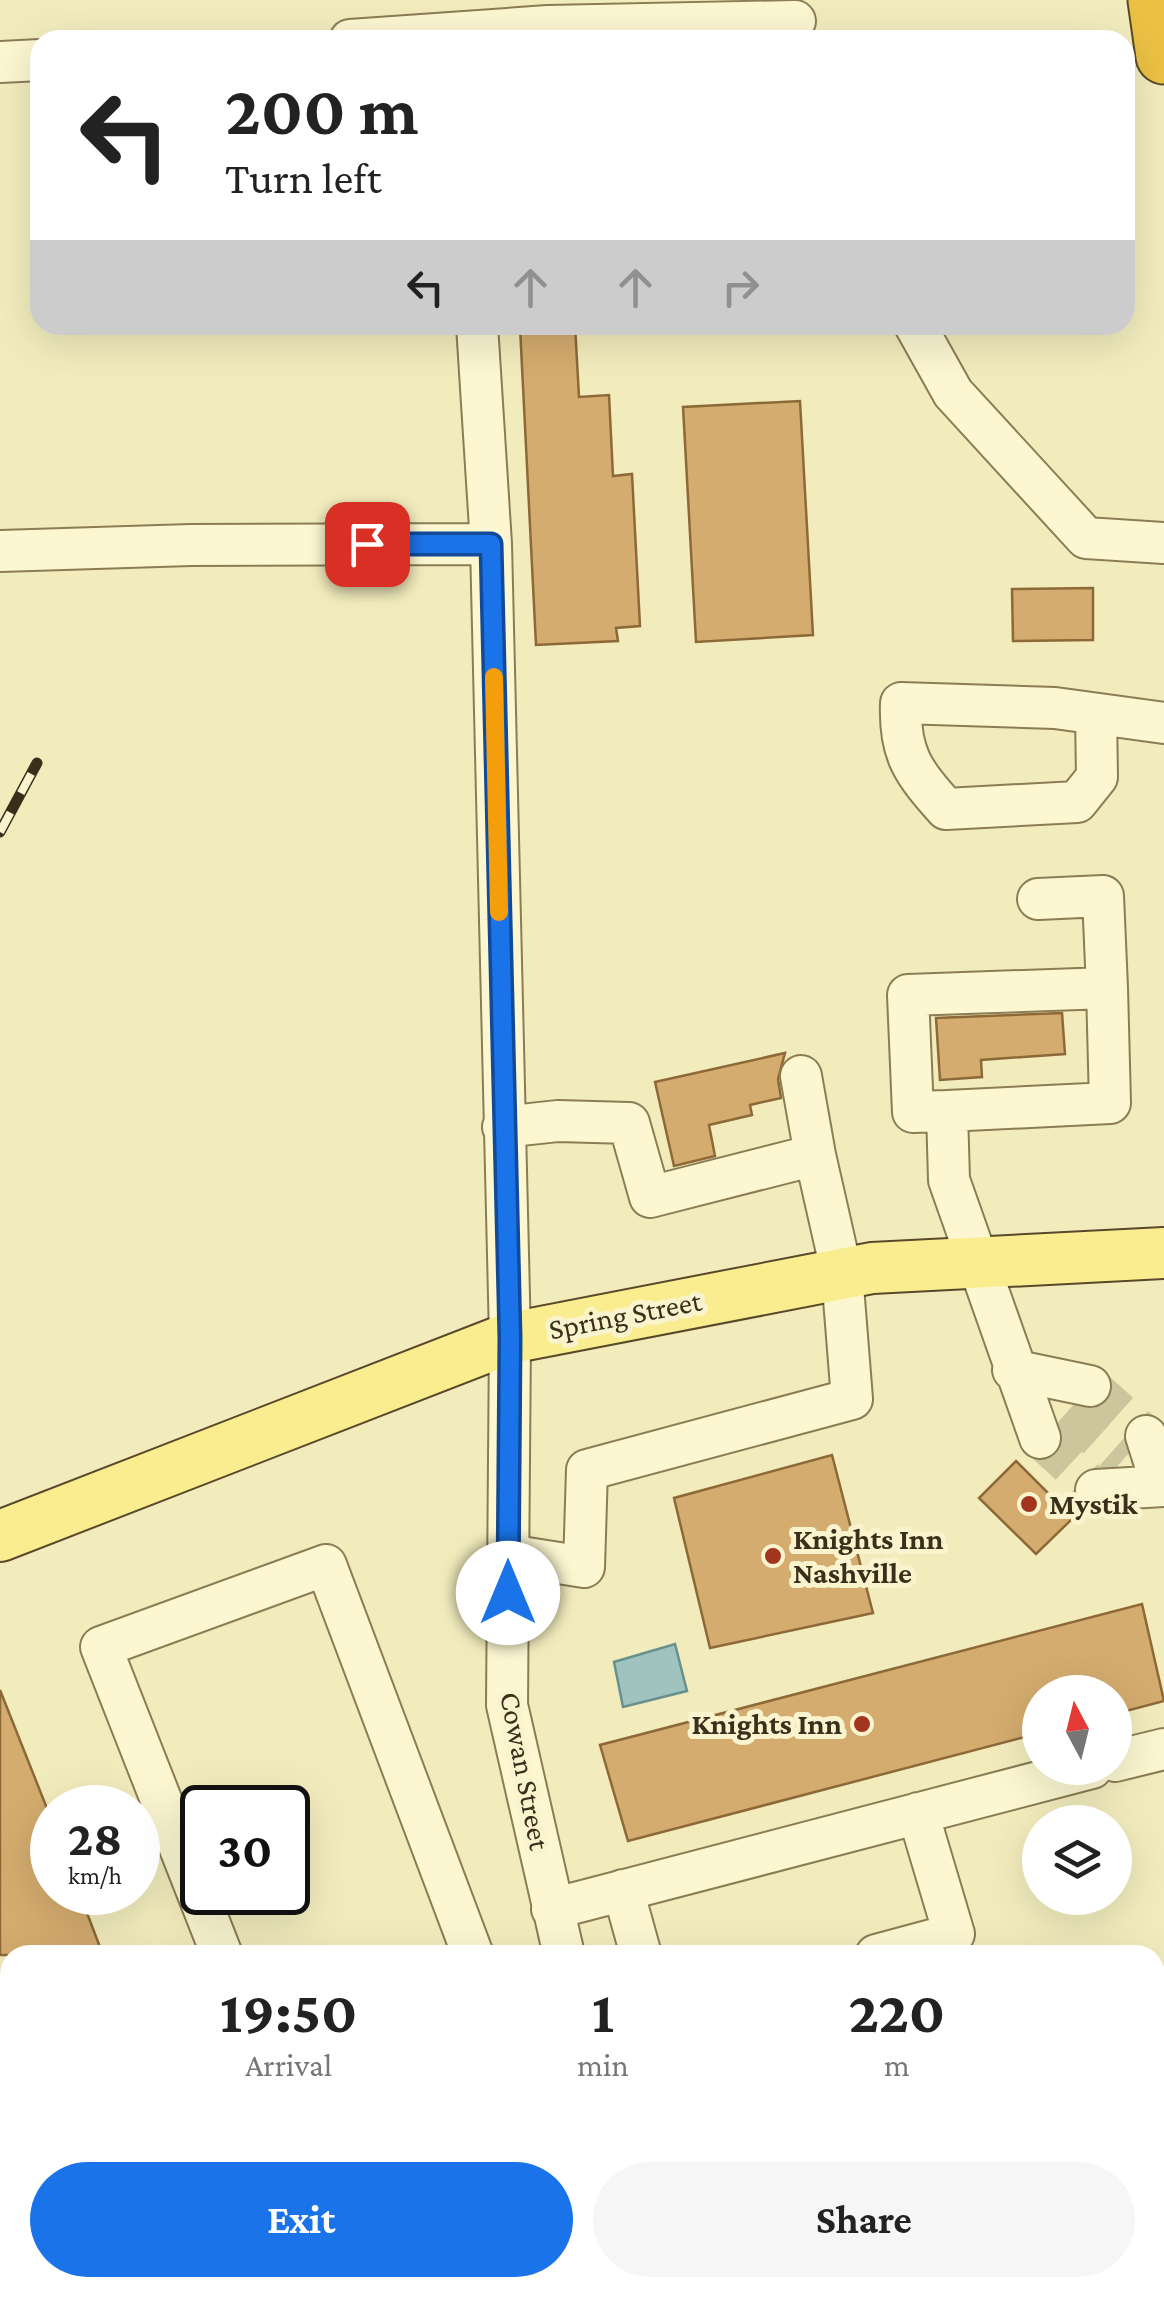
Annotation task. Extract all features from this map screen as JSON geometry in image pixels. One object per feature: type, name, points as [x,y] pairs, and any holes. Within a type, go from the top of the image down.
[{"type":"highway","points":[[1156,0],[1164,56]]},
{"type":"main road","name":"Spring Street","points":[[0,1536],[510,1338],[872,1268],[1164,1252]]},
{"type":"street","points":[[415,30],[461,23],[796,21]]},
{"type":"street","points":[[0,62],[30,60]]},
{"type":"street","name":"Cowan Street","points":[[478,335],[491,544],[510,1338],[507,1706],[561,1945]]},
{"type":"street","points":[[921,335],[953,392],[1086,538],[1164,544]]},
{"type":"street","points":[[0,551],[191,545],[491,544]]},
{"type":"street","points":[[1096,714],[1097,776],[1078,802],[946,809],[920,780],[900,739],[901,703],[1055,708],[1164,722]]},
{"type":"street","points":[[1038,899],[1104,896],[1110,1103],[913,1112],[908,995],[1106,988]]},
{"type":"street","points":[[508,1555],[584,1568],[587,1470],[852,1399],[842,1274],[814,1156],[801,1076]]},
{"type":"street","points":[[947,1110],[949,1180],[980,1262],[1013,1370],[1066,1412],[1013,1370]]},
{"type":"street","points":[[504,1127],[558,1121],[629,1123],[650,1196],[814,1156]]},
{"type":"street","points":[[1163,1486],[1121,1462],[1163,1486]]},
{"type":"street","points":[[218,1945],[100,1647],[326,1565],[469,1945]]},
{"type":"street","points":[[1132,1757],[1164,1749]]},
{"type":"street","points":[[552,1909],[1026,1785]]},
{"type":"street","points":[[913,1945],[954,1934],[918,1813]]},
{"type":"street","points":[[623,1890],[638,1945]]},
{"type":"water","points":[[675,1644],[687,1691],[623,1707],[614,1662]]},
{"type":"building","points":[[520,335],[576,335],[579,397],[609,395],[613,476],[632,474],[640,626],[616,628],[618,641],[536,645]]},
{"type":"building","points":[[800,401],[813,635],[696,642],[683,407]]},
{"type":"building","points":[[1093,588],[1093,640],[1013,641],[1012,589]]},
{"type":"building","points":[[1062,1013],[1065,1054],[981,1060],[982,1077],[940,1080],[936,1018]]},
{"type":"building","points":[[785,1053],[778,1079],[781,1098],[750,1105],[752,1115],[709,1125],[715,1156],[674,1166],[655,1082]]},
{"type":"building","name":"Knights Inn Nashville","points":[[832,1455],[873,1613],[710,1648],[674,1498]]},
{"type":"building","points":[[1016,1461],[1073,1518],[1036,1554],[979,1498]]},
{"type":"building","name":"Knights Inn","points":[[1142,1604],[1164,1701],[1132,1709],[1132,1675],[1022,1675],[1022,1738],[628,1841],[600,1745]]},
{"type":"building","points":[[0,1690],[38,1785],[30,1785],[30,1915],[88,1915],[99,1945],[0,1945]]},
{"type":"tunnel","points":[[1090,1386],[1146,1436]]},
{"type":"tunnel","points":[[1067,1412],[1122,1461]]},
{"type":"tunnel","points":[[1040,1438],[1096,1490]]},
{"type":"railway","points":[[0,832],[37,763]]},
{"type":"slow traffic","points":[[494,677],[499,912]]},
{"type":"place","name":"Mystik","points":[[1029,1504]]},
{"type":"place","name":"Knights Inn Nashville","points":[[773,1556]]},
{"type":"place","name":"Knights Inn","points":[[862,1724]]},
{"type":"route","points":[[367,544],[491,544],[510,1338],[508,1593]]}]
